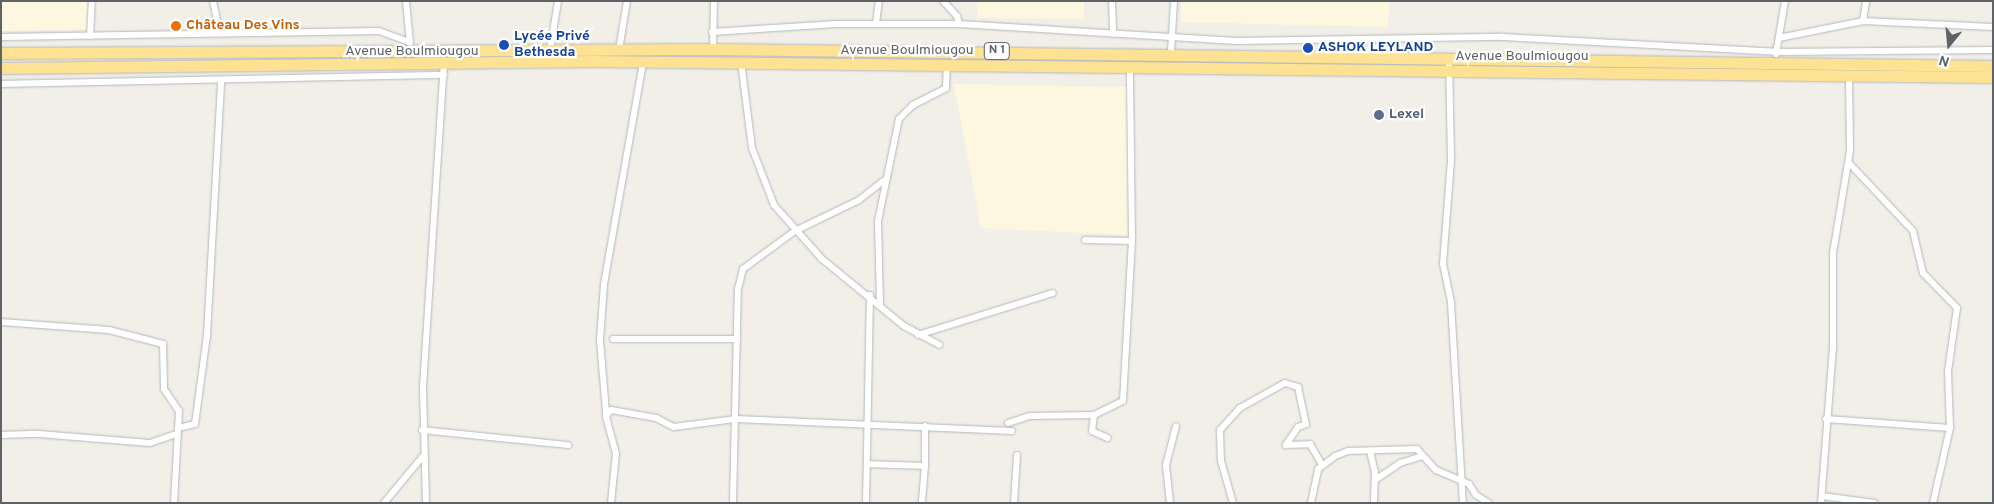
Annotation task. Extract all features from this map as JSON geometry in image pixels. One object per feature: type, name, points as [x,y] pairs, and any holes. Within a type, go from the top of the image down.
[{"type":"highway","name":"Avenue Boulmiougou","points":[[1,53],[410,47],[443,58],[550,50],[712,49],[1171,52],[1849,76],[1993,77]]},
{"type":"highway","name":"Avenue Boulmiougou","points":[[1,68],[443,58],[643,62],[1130,65],[1776,56],[1993,66]]},
{"type":"street","points":[[90,36],[92,1]]},
{"type":"street","points":[[213,1],[220,33]]},
{"type":"street","points":[[406,1],[410,47]]},
{"type":"street","points":[[550,50],[558,1]]},
{"type":"street","points":[[619,50],[627,1]]},
{"type":"street","points":[[712,49],[714,1]]},
{"type":"street","points":[[876,24],[878,1]]},
{"type":"street","points":[[943,1],[958,16],[959,24]]},
{"type":"street","points":[[1112,1],[1113,34]]},
{"type":"street","points":[[1171,52],[1174,1]]},
{"type":"street","points":[[1776,56],[1785,1]]},
{"type":"street","points":[[1863,22],[1866,1]]},
{"type":"street","points":[[1779,38],[1863,22],[1993,28]]},
{"type":"street","points":[[712,32],[876,24],[959,24],[1113,34],[1173,35],[1266,42],[1503,37],[1776,56],[1993,50]]},
{"type":"street","points":[[1,37],[379,31],[410,47]]},
{"type":"street","points":[[426,503],[422,430],[444,75],[443,58]]},
{"type":"street","points":[[611,503],[616,454],[606,412],[600,340],[604,284],[643,62]]},
{"type":"street","points":[[741,62],[757,166],[774,205],[795,231],[822,259],[870,295],[918,335],[939,345]]},
{"type":"street","points":[[1449,62],[1451,160],[1443,264],[1451,303],[1463,503]]},
{"type":"street","points":[[880,304],[882,268],[877,240],[883,182],[899,119],[913,105],[946,88],[947,65]]},
{"type":"street","points":[[1008,423],[1030,416],[1094,415],[1123,401],[1132,241],[1130,65]]},
{"type":"street","points":[[1,84],[444,75]]},
{"type":"street","points":[[1849,76],[1850,163],[1833,253],[1833,348],[1826,419],[1822,500],[1874,503]]},
{"type":"street","points":[[1,435],[39,434],[150,443],[195,424],[207,335],[221,81]]},
{"type":"street","points":[[1850,163],[1913,231],[1923,273],[1957,308],[1948,371],[1950,428],[1933,503]]},
{"type":"street","points":[[733,503],[738,339],[743,269],[795,231],[860,200],[883,182]]},
{"type":"street","points":[[1085,240],[1132,241]]},
{"type":"street","points":[[918,335],[1053,293]]},
{"type":"street","points":[[866,503],[870,295]]},
{"type":"street","points":[[1,322],[110,330],[163,344],[164,389],[179,412],[177,431],[179,463],[174,503]]},
{"type":"street","points":[[613,339],[738,339]]},
{"type":"street","points":[[1233,503],[1221,461],[1220,430],[1234,412],[1273,387],[1286,383],[1298,387],[1306,424],[1298,427],[1286,445],[1310,444],[1322,465]]},
{"type":"street","points":[[606,412],[656,418],[674,427],[736,419],[1012,431]]},
{"type":"street","points":[[1094,415],[1092,431],[1108,438]]},
{"type":"street","points":[[1826,419],[1950,428]]},
{"type":"street","points":[[922,503],[925,466],[925,426]]},
{"type":"street","points":[[1170,503],[1166,465],[1176,426]]},
{"type":"street","points":[[422,430],[568,446]]},
{"type":"street","points":[[1311,503],[1322,465],[1348,451],[1418,449],[1436,470],[1461,481],[1489,503]]},
{"type":"street","points":[[1370,451],[1375,480],[1374,503]]},
{"type":"street","points":[[1014,503],[1017,455]]},
{"type":"street","points":[[384,503],[423,456]]},
{"type":"street","points":[[1375,480],[1400,463],[1423,456]]},
{"type":"street","points":[[867,464],[925,466]]},
{"type":"shaded area","points":[[1,1],[89,1],[89,29],[1,31]]},
{"type":"shaded area","points":[[977,1],[1084,1],[1084,19],[978,18]]},
{"type":"shaded area","points":[[1181,1],[1389,1],[1388,27],[1181,22]]},
{"type":"shaded area","points":[[954,84],[1130,87],[1128,235],[981,228]]},
{"type":"place","name":"Château Des Vins","points":[[176,26]]},
{"type":"place","name":"Lycée Privé Bethesda","points":[[504,45]]},
{"type":"place","name":"ASHOK LEYLAND","points":[[1308,48]]},
{"type":"place","name":"Lexel","points":[[1379,115]]}]
